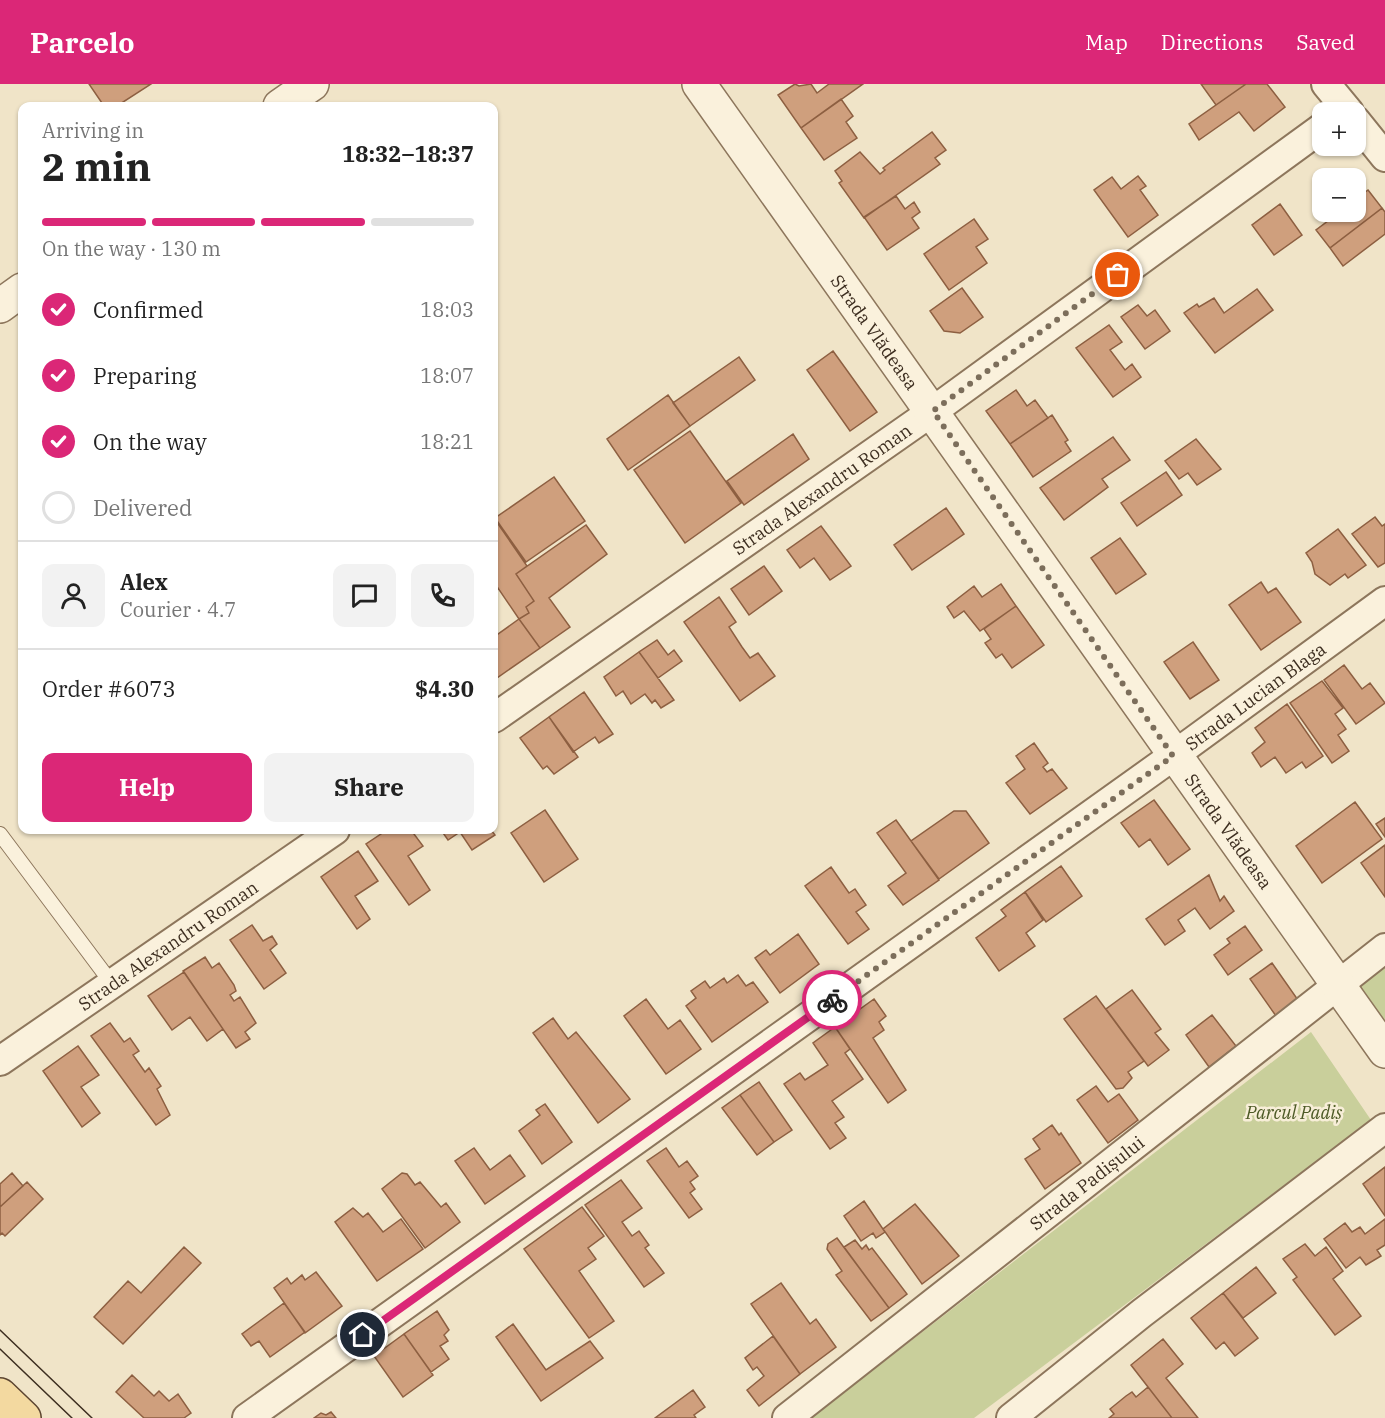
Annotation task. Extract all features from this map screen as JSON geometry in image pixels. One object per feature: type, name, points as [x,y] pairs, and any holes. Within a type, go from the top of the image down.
[{"type":"main road","points":[[0,1395],[24,1418]]},
{"type":"street","points":[[286,102],[312,84]]},
{"type":"street","name":"Strada Vlădeasa","points":[[699,84],[933,411],[1173,756],[1385,1051]]},
{"type":"street","points":[[1326,84],[1340,102]]},
{"type":"street","points":[[1366,134],[1385,157]]},
{"type":"street","name":"Strada Alexandru Roman","points":[[498,715],[933,411],[1312,135]]},
{"type":"street","points":[[0,306],[18,293]]},
{"type":"street","name":"Strada Lucian Blaga","points":[[247,1418],[1173,756],[1385,601]]},
{"type":"street","name":"Strada Alexandru Roman","points":[[0,1062],[329,834]]},
{"type":"street","name":"Strada Padișului","points":[[787,1418],[1385,948]]},
{"type":"street","points":[[1011,1418],[1142,1313],[1385,1128]]},
{"type":"lane","points":[[0,834],[113,985]]},
{"type":"green space","points":[[1385,948],[1385,1051],[1336,985]]},
{"type":"green space","name":"Parcul Padiș","points":[[1311,1032],[1371,1120],[974,1418],[811,1418]]},
{"type":"building","points":[[89,84],[151,84],[123,102],[101,102]]},
{"type":"building","points":[[795,84],[799,86],[811,84],[817,93],[829,84],[863,84],[801,128],[778,95]]},
{"type":"building","points":[[1201,84],[1246,84],[1216,105]]},
{"type":"building","points":[[1246,84],[1267,84],[1285,107],[1254,131],[1239,112],[1199,140],[1189,124]]},
{"type":"building","points":[[841,99],[853,116],[846,122],[857,138],[824,160],[801,128]]},
{"type":"building","points":[[932,132],[946,150],[935,158],[940,164],[864,218],[839,183],[842,181],[835,171],[860,152],[880,174],[885,170],[883,168]]},
{"type":"building","points":[[1138,176],[1146,186],[1140,190],[1158,215],[1128,237],[1094,190],[1112,177],[1121,189]]},
{"type":"building","points":[[1368,190],[1382,208],[1366,220],[1366,192]]},
{"type":"building","points":[[896,196],[905,209],[914,202],[920,212],[912,218],[919,228],[887,250],[864,217]]},
{"type":"building","points":[[1280,204],[1302,235],[1274,255],[1252,225]]},
{"type":"building","points":[[1382,208],[1385,212],[1385,234],[1343,266],[1330,248]]},
{"type":"building","points":[[974,219],[988,239],[976,247],[987,263],[949,290],[924,254]]},
{"type":"building","points":[[1327,222],[1364,222],[1330,248],[1316,230]]},
{"type":"building","points":[[962,288],[983,317],[960,333],[944,331],[930,311]]},
{"type":"building","points":[[1257,289],[1273,310],[1215,353],[1184,313],[1197,304],[1199,307],[1214,298],[1224,313]]},
{"type":"building","points":[[1138,305],[1147,316],[1155,310],[1170,331],[1145,349],[1121,317]]},
{"type":"building","points":[[1109,325],[1122,342],[1110,350],[1125,370],[1132,364],[1141,377],[1113,397],[1076,348]]},
{"type":"building","points":[[833,351],[877,412],[850,431],[807,370]]},
{"type":"building","points":[[739,357],[755,380],[690,426],[673,403]]},
{"type":"building","points":[[1016,390],[1027,406],[1035,400],[1048,418],[1010,444],[986,411]]},
{"type":"building","points":[[668,395],[690,426],[628,470],[607,439]]},
{"type":"building","points":[[1052,415],[1068,440],[1065,442],[1071,451],[1033,477],[1010,444]]},
{"type":"building","points":[[690,431],[741,503],[685,543],[634,470]]},
{"type":"building","points":[[793,434],[809,459],[744,505],[727,481]]},
{"type":"building","points":[[1113,437],[1130,460],[1102,479],[1108,487],[1064,520],[1040,488]]},
{"type":"building","points":[[1196,439],[1221,469],[1197,485],[1188,473],[1179,479],[1165,461]]},
{"type":"building","points":[[1166,472],[1182,495],[1137,526],[1121,503]]},
{"type":"building","points":[[554,477],[585,521],[526,562],[498,522],[498,516]]},
{"type":"building","points":[[946,508],[964,534],[912,570],[894,545]]},
{"type":"building","points":[[1375,517],[1382,526],[1385,524],[1385,563],[1378,567],[1352,534]]},
{"type":"building","points":[[498,524],[527,566],[516,574],[534,601],[526,607],[529,613],[519,619],[498,588]]},
{"type":"building","points":[[586,525],[607,554],[549,598],[570,627],[540,648],[519,619],[529,613],[526,607],[534,601],[516,574]]},
{"type":"building","points":[[821,526],[851,566],[830,580],[814,558],[800,568],[787,550]]},
{"type":"building","points":[[1338,529],[1366,565],[1348,578],[1345,574],[1330,585],[1315,574],[1312,562],[1306,553]]},
{"type":"building","points":[[1120,538],[1146,574],[1116,594],[1091,558]]},
{"type":"building","points":[[764,566],[782,591],[749,615],[731,589]]},
{"type":"building","points":[[1261,582],[1268,593],[1276,588],[1301,622],[1261,650],[1229,605]]},
{"type":"building","points":[[1001,584],[1016,606],[980,631],[964,611],[954,618],[947,607],[974,586],[982,597]]},
{"type":"building","points":[[719,597],[736,622],[729,627],[742,647],[750,658],[758,653],[775,676],[740,701],[684,622]]},
{"type":"building","points":[[1016,606],[1044,645],[1012,668],[1002,654],[996,658],[985,643],[991,639],[984,629]]},
{"type":"building","points":[[519,619],[540,648],[498,677],[498,634]]},
{"type":"building","points":[[657,640],[668,655],[674,650],[682,661],[658,678],[639,652]]},
{"type":"building","points":[[1193,642],[1219,680],[1190,699],[1164,662]]},
{"type":"building","points":[[639,652],[674,700],[661,708],[655,700],[652,703],[645,694],[631,704],[623,691],[616,696],[604,677]]},
{"type":"building","points":[[1344,665],[1362,689],[1370,683],[1385,703],[1356,724],[1324,680]]},
{"type":"building","points":[[1322,681],[1343,708],[1335,714],[1346,729],[1338,735],[1349,751],[1332,763],[1290,703]]},
{"type":"building","points":[[584,692],[613,734],[599,743],[595,737],[573,752],[549,717]]},
{"type":"building","points":[[1287,704],[1323,756],[1306,768],[1302,762],[1286,773],[1275,757],[1261,767],[1252,753],[1265,742],[1255,728]]},
{"type":"building","points":[[549,717],[578,757],[554,774],[547,766],[543,769],[520,738]]},
{"type":"building","points":[[1034,743],[1048,763],[1043,767],[1047,772],[1052,769],[1067,788],[1030,814],[1006,783],[1025,769],[1016,756]]},
{"type":"building","points":[[1154,800],[1190,849],[1168,865],[1150,839],[1139,847],[1121,823]]},
{"type":"building","points":[[1355,802],[1382,839],[1322,883],[1296,846]]},
{"type":"building","points":[[545,810],[578,859],[544,882],[511,833]]},
{"type":"building","points":[[954,811],[966,811],[989,843],[939,879],[911,841]]},
{"type":"building","points":[[1385,818],[1385,837],[1376,824]]},
{"type":"building","points":[[896,820],[939,880],[903,905],[888,886],[906,873],[877,833]]},
{"type":"building","points":[[381,834],[414,834],[423,846],[408,856],[430,890],[409,905],[366,844]]},
{"type":"building","points":[[444,834],[457,834],[448,840]]},
{"type":"building","points":[[461,834],[495,835],[472,850]]},
{"type":"building","points":[[1385,845],[1385,897],[1361,863]]},
{"type":"building","points":[[358,851],[378,881],[355,896],[370,919],[357,929],[321,877]]},
{"type":"building","points":[[1061,866],[1082,896],[1046,922],[1025,892]]},
{"type":"building","points":[[831,867],[849,893],[855,889],[866,905],[856,912],[869,929],[848,944],[805,886]]},
{"type":"building","points":[[1209,875],[1220,901],[1224,896],[1234,911],[1210,929],[1195,908],[1178,920],[1185,931],[1165,945],[1146,919]]},
{"type":"building","points":[[1025,892],[1043,920],[1026,933],[1035,946],[999,971],[976,938],[1006,916],[1001,910]]},
{"type":"building","points":[[252,925],[263,941],[272,936],[277,944],[270,950],[286,973],[264,989],[230,940]]},
{"type":"building","points":[[1245,926],[1262,950],[1228,975],[1214,955],[1230,943],[1227,939]]},
{"type":"building","points":[[798,934],[819,964],[780,993],[755,958],[766,950],[770,955]]},
{"type":"building","points":[[205,957],[212,968],[219,963],[234,985],[236,991],[230,995],[234,1001],[240,997],[256,1023],[245,1032],[250,1039],[236,1048],[183,971]]},
{"type":"building","points":[[1272,963],[1298,1000],[1276,1016],[1250,979]]},
{"type":"building","points":[[184,972],[223,1029],[207,1041],[190,1017],[172,1030],[148,996]]},
{"type":"building","points":[[738,975],[746,986],[753,982],[768,1002],[712,1042],[686,1006],[696,998],[691,991],[705,981],[710,988],[724,978],[727,983]]},
{"type":"building","points":[[1132,990],[1161,1029],[1155,1033],[1169,1050],[1148,1066],[1106,1009]]},
{"type":"building","points":[[1096,996],[1144,1061],[1128,1072],[1132,1078],[1123,1088],[1116,1089],[1064,1019]]},
{"type":"building","points":[[646,999],[668,1029],[680,1020],[701,1049],[666,1074],[624,1016]]},
{"type":"building","points":[[874,999],[886,1016],[879,1022],[884,1030],[873,1038],[906,1090],[888,1103],[835,1027]]},
{"type":"building","points":[[1212,1015],[1236,1046],[1209,1067],[1186,1035]]},
{"type":"building","points":[[553,1018],[568,1039],[576,1032],[630,1099],[598,1123],[533,1033]]},
{"type":"building","points":[[110,1023],[124,1042],[130,1038],[139,1051],[133,1055],[145,1072],[149,1068],[161,1086],[157,1089],[170,1115],[156,1125],[91,1036]]},
{"type":"building","points":[[835,1027],[850,1049],[845,1053],[863,1079],[832,1101],[844,1117],[835,1123],[846,1138],[830,1149],[784,1084],[800,1073],[805,1080],[828,1065],[813,1043]]},
{"type":"building","points":[[78,1046],[99,1075],[81,1087],[100,1113],[82,1127],[43,1071]]},
{"type":"building","points":[[759,1082],[792,1130],[774,1142],[740,1095]]},
{"type":"building","points":[[1096,1086],[1108,1102],[1119,1094],[1138,1120],[1108,1143],[1077,1100]]},
{"type":"building","points":[[740,1095],[774,1142],[757,1155],[722,1108]]},
{"type":"building","points":[[545,1104],[572,1142],[542,1164],[519,1131],[540,1115],[536,1110]]},
{"type":"building","points":[[1052,1125],[1059,1135],[1061,1133],[1081,1163],[1045,1189],[1025,1159],[1040,1149],[1033,1139]]},
{"type":"building","points":[[474,1148],[490,1170],[510,1155],[525,1176],[485,1204],[455,1161]]},
{"type":"building","points":[[666,1148],[679,1167],[687,1161],[698,1176],[690,1182],[695,1189],[690,1193],[702,1209],[689,1218],[647,1161]]},
{"type":"building","points":[[1385,1167],[1385,1216],[1363,1184]]},
{"type":"building","points":[[12,1173],[23,1186],[0,1207],[0,1184]]},
{"type":"building","points":[[402,1173],[407,1174],[415,1185],[420,1182],[441,1207],[446,1203],[460,1222],[425,1248],[382,1189]]},
{"type":"building","points":[[621,1180],[642,1208],[622,1222],[632,1236],[639,1231],[649,1245],[645,1248],[664,1273],[644,1287],[585,1205]]},
{"type":"building","points":[[27,1182],[43,1199],[5,1236],[2,1233],[0,1235],[0,1207]]},
{"type":"building","points":[[864,1201],[885,1232],[876,1238],[873,1233],[861,1241],[844,1216]]},
{"type":"building","points":[[915,1204],[959,1256],[922,1284],[883,1229]]},
{"type":"building","points":[[582,1207],[604,1236],[588,1248],[596,1259],[579,1271],[614,1321],[589,1338],[524,1249]]},
{"type":"building","points":[[353,1208],[363,1217],[368,1213],[383,1232],[401,1219],[423,1249],[377,1281],[335,1222]]},
{"type":"building","points":[[1385,1219],[1385,1245],[1377,1250],[1381,1256],[1366,1265],[1360,1257],[1346,1268],[1324,1239],[1345,1223],[1352,1232],[1360,1227],[1365,1234]]},
{"type":"building","points":[[837,1238],[889,1308],[871,1321],[836,1275],[842,1271],[827,1249],[828,1244]]},
{"type":"building","points":[[855,1240],[862,1249],[866,1245],[869,1250],[872,1248],[907,1294],[889,1308],[844,1247]]},
{"type":"building","points":[[1305,1244],[1315,1256],[1326,1247],[1343,1271],[1333,1279],[1361,1316],[1335,1335],[1293,1280],[1297,1277],[1283,1259]]},
{"type":"building","points":[[184,1247],[201,1263],[123,1344],[94,1317],[128,1281],[141,1293]]},
{"type":"building","points":[[1256,1267],[1276,1293],[1243,1318],[1223,1293]]},
{"type":"building","points":[[316,1272],[342,1306],[305,1333],[274,1288],[287,1278],[291,1284],[302,1275],[305,1280]]},
{"type":"building","points":[[781,1283],[810,1324],[816,1319],[836,1347],[800,1374],[751,1304]]},
{"type":"building","points":[[1223,1293],[1258,1338],[1235,1356],[1224,1342],[1216,1349],[1191,1318]]},
{"type":"building","points":[[284,1303],[305,1332],[270,1357],[259,1341],[251,1346],[242,1334]]},
{"type":"building","points":[[437,1311],[449,1330],[444,1335],[448,1341],[440,1346],[449,1359],[431,1372],[404,1334]]},
{"type":"building","points":[[513,1324],[546,1370],[590,1341],[603,1358],[541,1401],[496,1337]]},
{"type":"building","points":[[404,1334],[433,1375],[403,1397],[374,1356]]},
{"type":"building","points":[[773,1336],[800,1374],[759,1406],[747,1390],[764,1376],[757,1367],[753,1370],[745,1358]]},
{"type":"building","points":[[1163,1339],[1183,1364],[1166,1378],[1198,1418],[1172,1418],[1131,1365]]},
{"type":"building","points":[[132,1375],[154,1396],[159,1391],[169,1401],[178,1394],[191,1413],[184,1418],[144,1418],[116,1392]]},
{"type":"building","points":[[1148,1387],[1172,1418],[1109,1418],[1114,1414],[1110,1409],[1126,1396],[1132,1392],[1136,1397]]},
{"type":"building","points":[[693,1390],[705,1407],[694,1415],[696,1418],[655,1418]]},
{"type":"building","points":[[331,1412],[336,1418],[314,1418],[321,1413],[326,1415]]},
{"type":"tram line","points":[[0,1330],[92,1418]]},
{"type":"tram line","points":[[0,1349],[72,1418]]},
{"type":"way so far","points":[[832,1000],[1173,756],[933,411],[1118,275]]},
{"type":"route","points":[[363,1335],[832,1000]]}]
